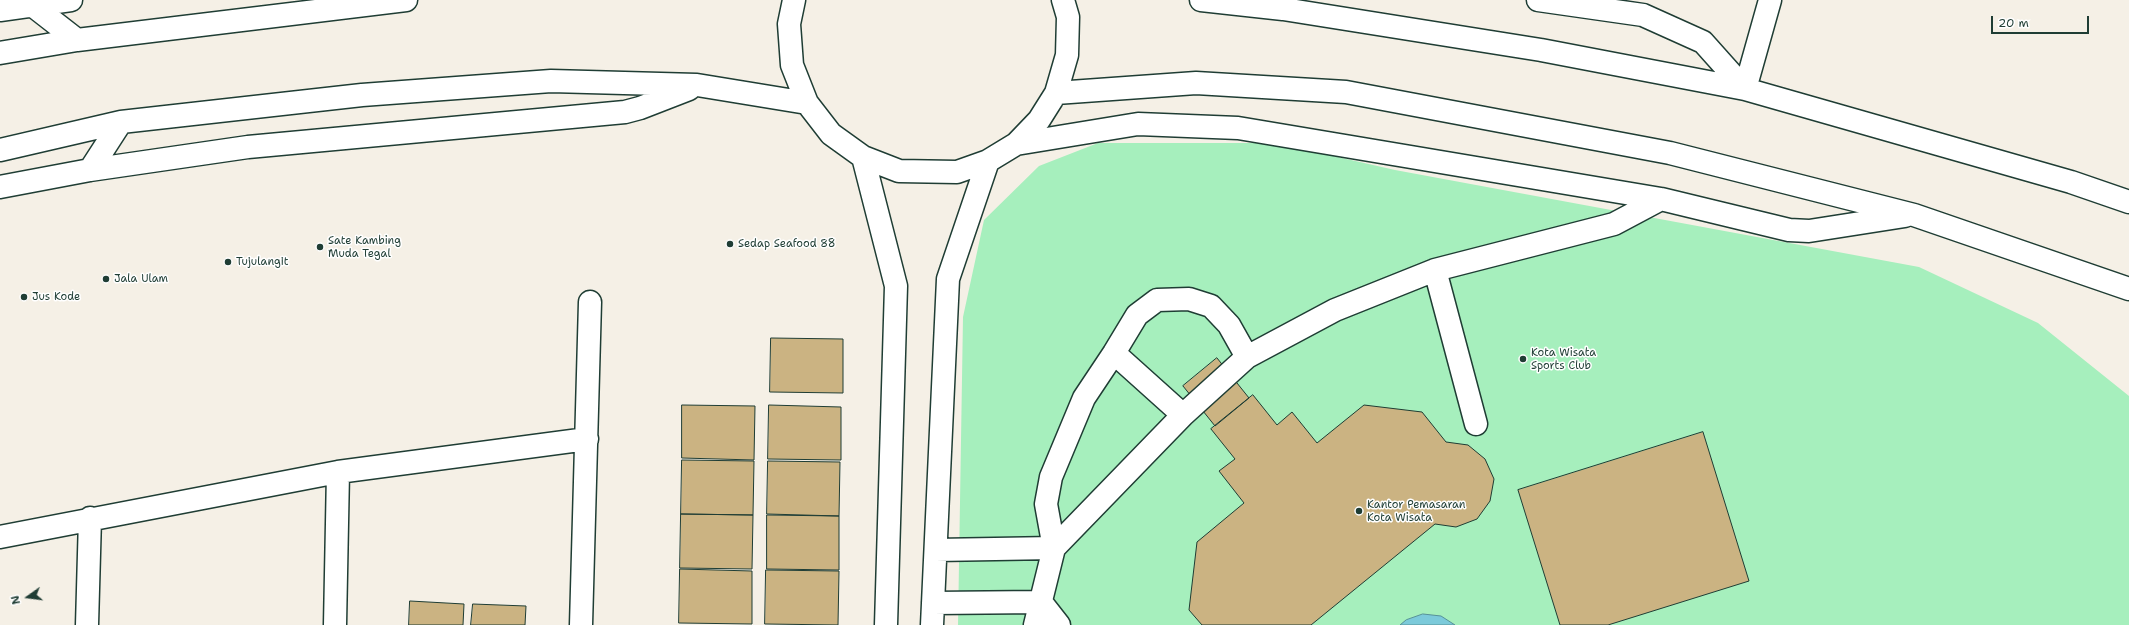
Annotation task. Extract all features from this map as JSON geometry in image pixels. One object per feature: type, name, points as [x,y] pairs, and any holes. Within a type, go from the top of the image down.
[{"type":"street","points":[[0,10],[71,0]]},
{"type":"street","points":[[0,53],[77,40],[406,0]]},
{"type":"street","points":[[794,0],[789,24],[792,65],[807,103],[831,134],[862,157],[899,171],[957,172],[988,161],[1016,144],[1039,120],[1056,93],[1067,56],[1068,17],[1063,0]]},
{"type":"street","points":[[1202,0],[1283,9],[1534,48],[1745,89],[2071,182],[2129,202]]},
{"type":"street","points":[[1538,0],[1644,5],[1703,42],[1745,89]]},
{"type":"street","points":[[1745,89],[1770,0]]},
{"type":"street","points":[[32,5],[77,40]]},
{"type":"street","points":[[0,150],[121,122],[362,95],[551,81],[697,85],[807,103]]},
{"type":"street","points":[[1056,93],[1196,83],[1346,92],[1670,153],[1914,215],[2129,289]]},
{"type":"street","points":[[0,186],[90,170],[248,147],[625,112],[640,108],[697,85]]},
{"type":"street","points":[[90,170],[121,122]]},
{"type":"street","points":[[1016,144],[1138,124],[1238,128],[1661,200],[1789,230],[1809,231],[1914,215]]},
{"type":"street","points":[[862,157],[896,286],[886,625]]},
{"type":"street","points":[[932,625],[948,279],[988,161]]},
{"type":"street","points":[[936,550],[1054,548],[1183,415],[1247,357],[1335,310],[1435,270],[1614,224],[1661,200]]},
{"type":"street","points":[[1435,270],[1476,424]]},
{"type":"street","points":[[1035,625],[1054,548],[1046,504],[1051,477],[1084,398],[1137,315],[1157,300],[1190,299],[1211,306],[1229,325],[1247,357]]},
{"type":"street","points":[[581,625],[590,302]]},
{"type":"street","points":[[1114,353],[1183,415]]},
{"type":"street","points":[[0,537],[90,518],[338,472],[587,439]]},
{"type":"street","points":[[335,625],[338,472]]},
{"type":"street","points":[[87,625],[90,518]]},
{"type":"street","points":[[933,602],[1041,602]]},
{"type":"street","points":[[1041,602],[1059,625]]},
{"type":"green space","name":"Kota Wisata Sports Club","points":[[1098,143],[1276,143],[1395,170],[1919,267],[2038,323],[2129,396],[2129,625],[958,625],[963,317],[984,220],[1039,166]]},
{"type":"water","points":[[1423,614],[1441,616],[1455,625],[1400,625],[1406,620]]},
{"type":"building","points":[[771,338],[843,339],[843,393],[770,392]]},
{"type":"building","points":[[1217,358],[1249,398],[1215,426],[1183,386]]},
{"type":"building","name":"Kantor Pemasaran Kota Wisata","points":[[1253,395],[1277,425],[1292,412],[1317,443],[1364,405],[1422,412],[1446,442],[1468,445],[1485,459],[1494,479],[1490,501],[1477,519],[1456,527],[1435,524],[1311,625],[1202,625],[1189,610],[1197,542],[1244,503],[1219,471],[1235,459],[1211,429]]},
{"type":"building","points":[[682,405],[755,406],[754,460],[682,458]]},
{"type":"building","points":[[769,405],[841,407],[841,460],[768,459]]},
{"type":"building","points":[[1703,432],[1749,581],[1608,625],[1560,625],[1518,490]]},
{"type":"building","points":[[682,460],[754,461],[753,515],[681,514]]},
{"type":"building","points":[[768,461],[840,462],[839,516],[767,514]]},
{"type":"building","points":[[681,514],[753,515],[752,569],[680,568]]},
{"type":"building","points":[[767,515],[839,516],[839,570],[767,569]]},
{"type":"building","points":[[680,569],[752,571],[752,624],[679,623]]},
{"type":"building","points":[[766,570],[839,571],[838,625],[765,624]]},
{"type":"building","points":[[410,601],[464,604],[463,625],[409,625]]},
{"type":"building","points":[[473,604],[526,606],[525,625],[471,625]]},
{"type":"place","name":"Sedap Seafood 88","points":[[730,244]]},
{"type":"place","name":"Sate Kambing Muda Tegal","points":[[320,247]]},
{"type":"place","name":"Tujulangit","points":[[228,262]]},
{"type":"place","name":"Jala Ulam","points":[[106,279]]},
{"type":"place","name":"Jus Kode","points":[[24,297]]},
{"type":"place","name":"Kota Wisata Sports Club","points":[[1523,359]]},
{"type":"place","name":"Kantor Pemasaran Kota Wisata","points":[[1359,511]]}]
